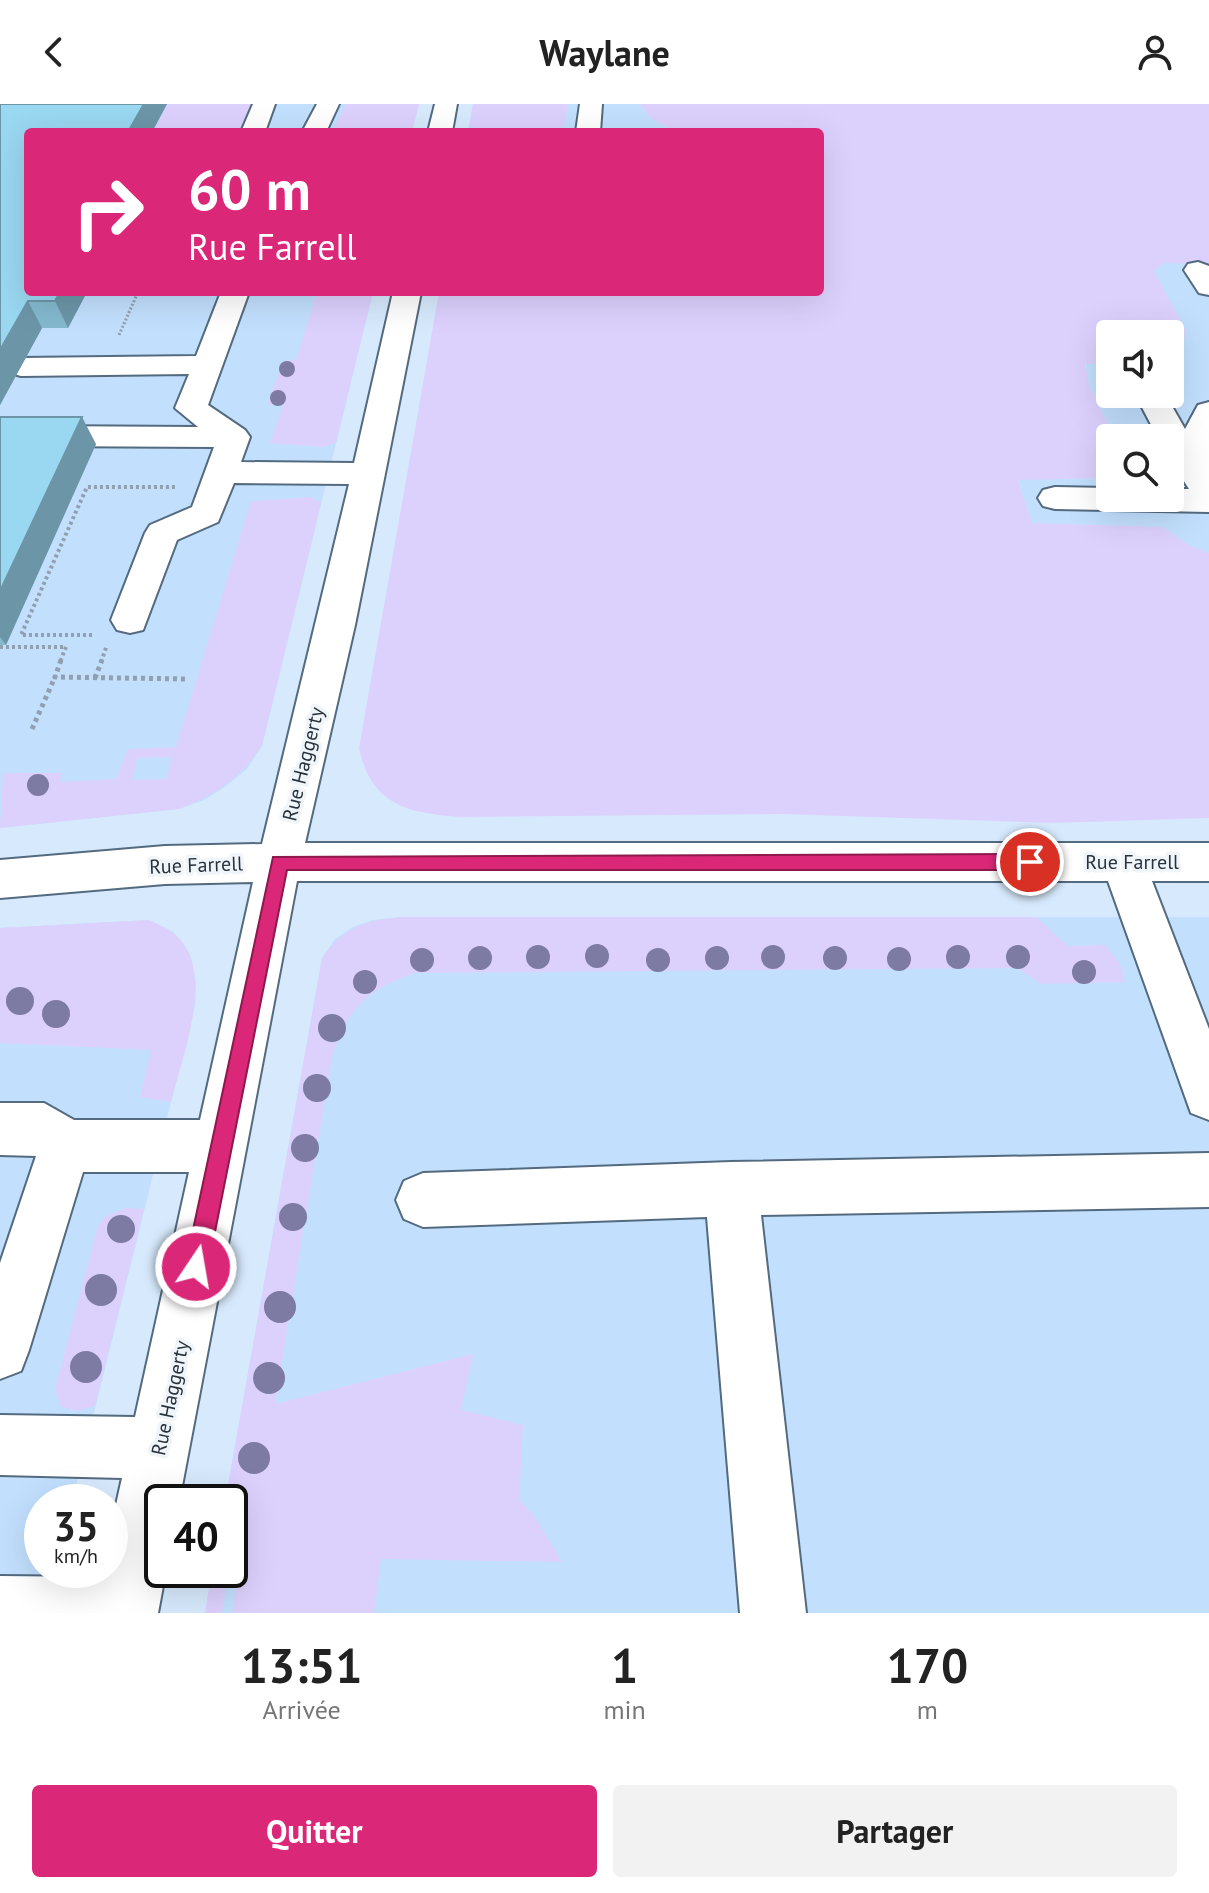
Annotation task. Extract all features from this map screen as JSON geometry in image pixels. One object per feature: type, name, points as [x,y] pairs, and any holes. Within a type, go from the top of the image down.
[{"type":"street","points":[[255,128],[264,104]]},
{"type":"street","points":[[316,128],[328,104]]},
{"type":"street","points":[[441,128],[446,104]]},
{"type":"street","points":[[588,128],[591,104]]},
{"type":"street","points":[[233,296],[191,408],[234,437]]},
{"type":"street","name":"Rue Haggerty","points":[[126,1611],[279,862],[369,474],[406,296]]},
{"type":"street","points":[[26,359],[210,357]]},
{"type":"street","points":[[1158,408],[1200,480]]},
{"type":"street","points":[[1200,480],[1190,451],[1209,412]]},
{"type":"street","points":[[22,436],[234,437]]},
{"type":"street","points":[[120,627],[162,533],[206,514],[234,437]]},
{"type":"street","points":[[221,472],[369,474]]},
{"type":"street","points":[[1055,498],[1209,501]]},
{"type":"street","name":"Rue Farrell","points":[[0,879],[165,865],[279,862],[1209,862]]},
{"type":"street","points":[[1123,862],[1209,1095]]},
{"type":"street","points":[[0,1129],[44,1129],[65,1146],[221,1146]]},
{"type":"street","points":[[0,1350],[65,1146]]},
{"type":"street","points":[[423,1200],[731,1189],[1209,1180]]},
{"type":"street","points":[[731,1189],[773,1613]]},
{"type":"street","points":[[0,1445],[160,1448]]},
{"type":"street","points":[[0,1609],[126,1611]]},
{"type":"path","points":[[129,313],[140,313]]},
{"type":"path","points":[[21,635],[87,487],[173,487]]},
{"type":"path","points":[[95,678],[120,627]]},
{"type":"path","points":[[10,637],[96,635]]},
{"type":"path","points":[[0,647],[66,647],[32,729]]},
{"type":"path","points":[[55,677],[186,679]]},
{"type":"shaded area","points":[[0,104],[419,104],[413,128],[24,128],[24,296],[372,296],[262,746],[247,769],[204,800],[179,809],[0,828]]},
{"type":"shaded area","points":[[167,104],[251,104],[244,128],[154,128]]},
{"type":"shaded area","points":[[346,104],[419,104],[413,128],[334,128]]},
{"type":"shaded area","points":[[473,104],[640,104],[650,118],[669,128],[469,128]]},
{"type":"shaded area","points":[[473,104],[568,104],[564,125],[560,128],[469,127]]},
{"type":"shaded area","points":[[640,104],[1209,104],[1209,264],[1164,263],[1154,271],[1180,320],[1096,320],[1096,364],[1085,364],[1096,408],[1100,408],[1108,424],[1096,424],[1096,478],[1018,480],[1032,523],[1164,527],[1188,545],[1209,553],[1209,818],[1053,823],[782,814],[460,817],[408,808],[382,794],[372,782],[359,748],[438,296],[824,296],[824,128],[669,128],[650,118]]},
{"type":"shaded area","points":[[1209,249],[1209,696],[1098,525],[1032,524],[1018,479],[1096,478],[1096,512],[1184,512],[1184,424],[1108,424],[1100,408],[1184,408],[1184,320],[1166,320],[1147,260]]},
{"type":"shaded area","points":[[316,296],[372,296],[336,443],[322,447],[270,443],[283,405],[267,405],[283,361],[296,360]]},
{"type":"shaded area","points":[[1096,359],[1096,400],[1090,388],[1085,363]]},
{"type":"shaded area","points":[[312,497],[321,503],[262,746],[254,757],[226,785],[179,809],[0,828],[3,773],[62,773],[60,782],[116,779],[128,749],[176,747],[251,501]],"holes":[[[172,757],[166,779],[132,780],[137,758]]]},
{"type":"shaded area","points":[[401,917],[1209,917],[1209,1613],[205,1613],[209,1588],[248,1588],[248,1484],[228,1484],[322,958],[335,939],[353,927],[373,920]]},
{"type":"shaded area","points":[[401,917],[1036,917],[1068,946],[1105,945],[1120,964],[1125,982],[1041,984],[1017,968],[415,973],[370,995],[343,1029],[331,1062],[275,1404],[473,1354],[461,1410],[523,1425],[519,1500],[533,1514],[562,1562],[381,1559],[374,1613],[232,1613],[236,1588],[248,1588],[248,1484],[228,1484],[322,958],[338,939],[356,927]]},
{"type":"shaded area","points":[[149,920],[173,932],[190,954],[196,981],[195,1005],[76,1484],[24,1484],[24,1588],[50,1588],[45,1613],[0,1613],[0,928]]},
{"type":"shaded area","points":[[149,920],[172,932],[186,947],[193,967],[193,1013],[171,1102],[140,1097],[151,1050],[0,1043],[0,928]]},
{"type":"shaded area","points":[[126,1208],[144,1209],[95,1406],[76,1411],[61,1407],[55,1389],[98,1225],[106,1216]]},
{"type":"shaded area","points":[[209,1588],[226,1588],[222,1613],[205,1613]]},
{"type":"building","points":[[0,104],[144,104],[130,128],[24,128],[24,296],[58,296],[55,301],[28,301],[0,350]]},
{"type":"building","points":[[0,417],[82,417],[0,591]]},
{"type":"route","points":[[196,1267],[279,862],[1030,862]]}]
